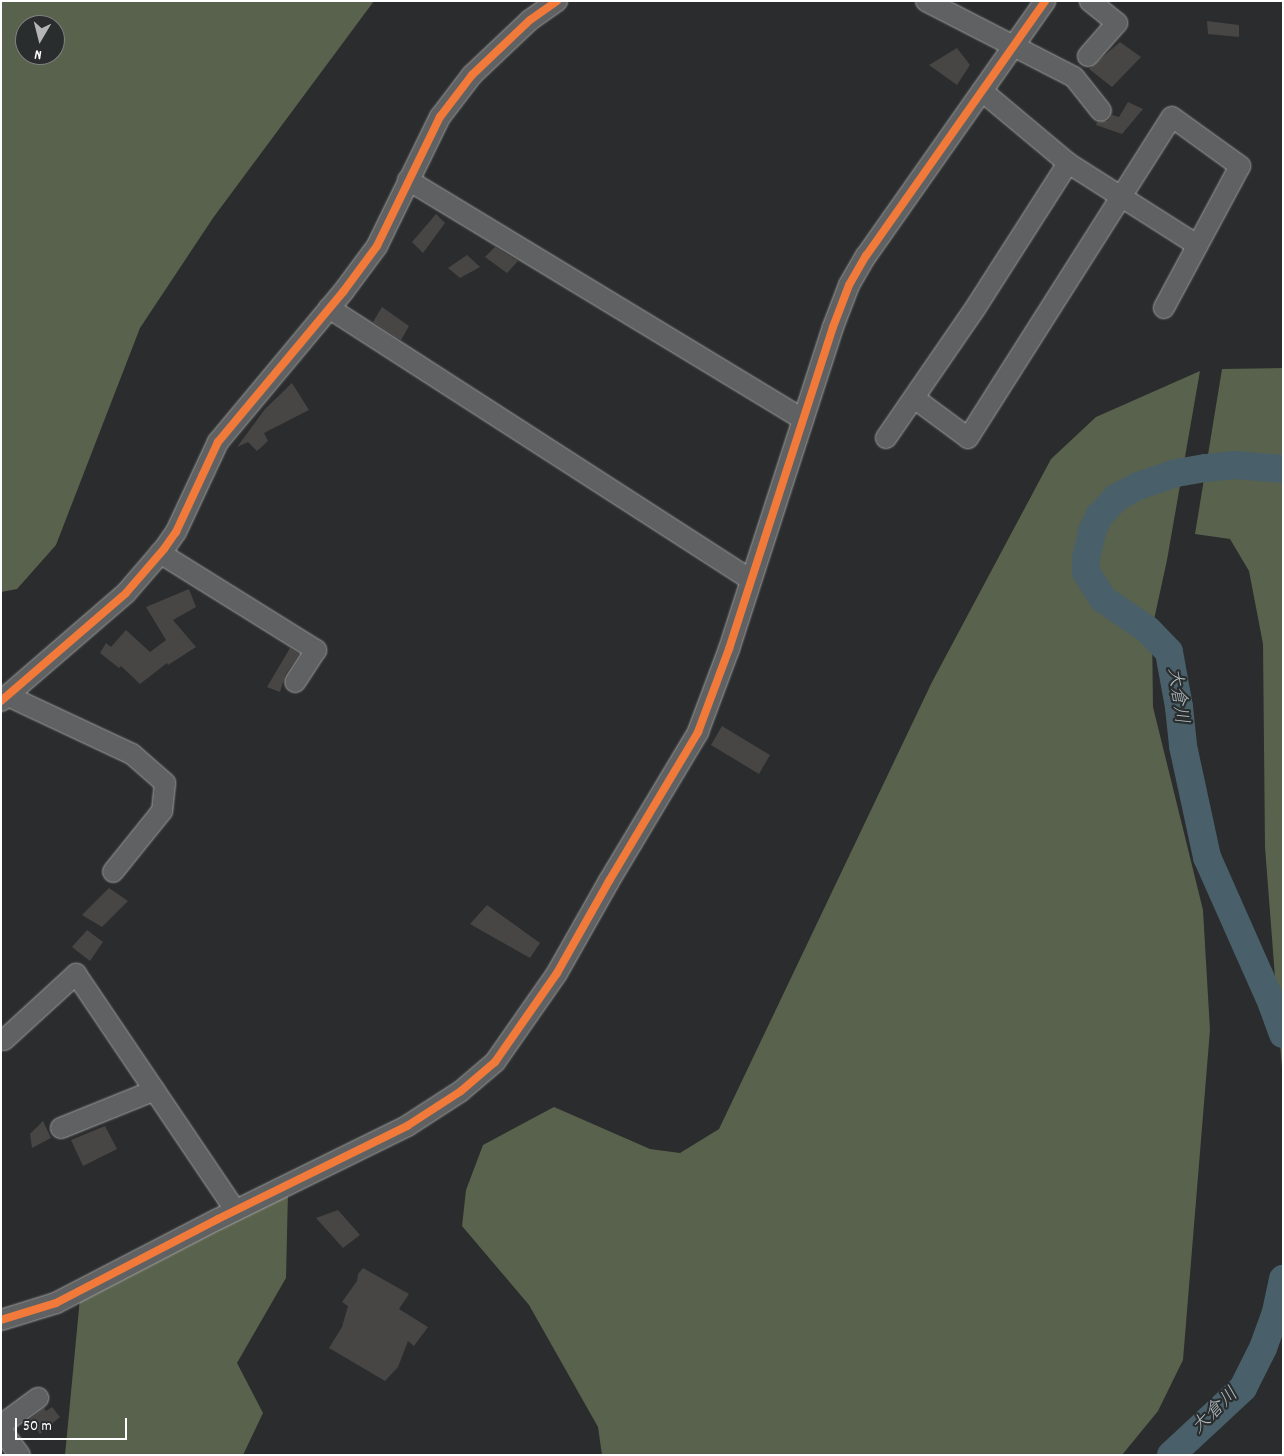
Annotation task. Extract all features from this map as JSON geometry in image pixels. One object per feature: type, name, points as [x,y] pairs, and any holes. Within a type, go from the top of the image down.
[{"type":"street","points":[[113,872],[162,811],[165,783],[132,754],[4,698],[126,593],[160,553],[176,532],[218,442],[329,308],[377,246],[440,117],[472,75],[530,20],[557,1]]},
{"type":"street","points":[[926,1],[1074,77],[1101,111]]},
{"type":"street","points":[[1,1320],[56,1303],[235,1210],[407,1126],[461,1091],[495,1062],[557,974],[609,881],[698,732],[730,649],[849,285],[866,256],[1045,1]]},
{"type":"street","points":[[1088,56],[1117,23],[1090,1]]},
{"type":"street","points":[[982,91],[1068,163],[1197,245]]},
{"type":"street","points":[[914,398],[968,438],[1172,116],[1240,166],[1164,308]]},
{"type":"street","points":[[886,438],[976,308],[1068,163]]},
{"type":"street","points":[[408,180],[804,419]]},
{"type":"street","points":[[329,308],[752,580]]},
{"type":"street","points":[[160,553],[316,650],[295,682]]},
{"type":"street","points":[[4,1040],[76,974],[235,1210]]},
{"type":"street","points":[[61,1128],[155,1090]]},
{"type":"street","points":[[1,1425],[38,1398]]},
{"type":"street","points":[[1,1430],[20,1455]]},
{"type":"green space","points":[[1,1],[374,1],[213,218],[140,328],[56,545],[17,589],[1,592]]},
{"type":"green space","points":[[1283,368],[1283,1082],[1265,847],[1263,644],[1249,571],[1230,539],[1195,534],[1222,369]]},
{"type":"green space","points":[[1200,371],[1167,560],[1152,629],[1153,707],[1203,910],[1210,1030],[1183,1360],[1158,1411],[1122,1455],[602,1455],[598,1427],[529,1305],[462,1226],[466,1190],[483,1145],[554,1107],[650,1149],[680,1153],[719,1129],[932,682],[1051,459],[1096,417]]},
{"type":"green space","points":[[288,1192],[286,1278],[237,1363],[263,1413],[243,1455],[65,1455],[80,1298]]},
{"type":"building","points":[[1207,21],[1239,25],[1239,37],[1208,34]]},
{"type":"building","points":[[1120,42],[1141,57],[1112,87],[1089,69]]},
{"type":"building","points":[[957,48],[970,65],[957,85],[929,65]]},
{"type":"building","points":[[1128,102],[1143,109],[1122,134],[1096,125],[1097,122],[1108,121],[1112,115],[1119,117]]},
{"type":"building","points":[[436,214],[445,223],[423,253],[412,242]]},
{"type":"building","points":[[495,247],[518,261],[507,273],[485,257]]},
{"type":"building","points":[[467,255],[480,267],[460,278],[448,268]]},
{"type":"building","points":[[382,307],[409,326],[401,340],[373,322]]},
{"type":"building","points":[[292,383],[309,410],[264,433],[268,441],[257,451],[248,442],[237,447],[265,409]]},
{"type":"building","points":[[189,589],[196,607],[173,620],[196,647],[168,665],[167,663],[140,684],[121,666],[119,668],[100,653],[106,643],[111,647],[126,630],[150,652],[166,640],[146,607]]},
{"type":"building","points":[[290,648],[299,654],[285,675],[280,692],[267,687]]},
{"type":"building","points":[[722,726],[770,755],[759,774],[711,745]]},
{"type":"building","points":[[109,888],[128,901],[102,927],[82,915]]},
{"type":"building","points":[[487,905],[540,943],[530,958],[470,924]]},
{"type":"building","points":[[87,930],[103,942],[90,961],[72,947]]},
{"type":"building","points":[[43,1121],[51,1138],[32,1148],[30,1134]]},
{"type":"building","points":[[105,1126],[117,1149],[83,1166],[71,1140]]},
{"type":"building","points":[[338,1210],[360,1235],[343,1248],[316,1218]]},
{"type":"building","points":[[363,1268],[409,1294],[399,1309],[428,1327],[414,1346],[408,1341],[398,1367],[385,1381],[329,1348],[342,1327],[348,1306],[342,1302],[357,1281],[358,1274]]},
{"type":"building","points":[[52,1407],[60,1417],[40,1434],[29,1420],[44,1408],[46,1411]]},
{"type":"waterway","name":"大倉川","points":[[1283,469],[1235,465],[1205,468],[1176,473],[1138,486],[1117,497],[1099,516],[1092,532],[1086,559],[1086,572],[1103,599],[1148,630],[1169,652],[1179,707],[1183,746],[1207,857],[1272,1004],[1283,1034]]},
{"type":"waterway","name":"大倉川","points":[[1171,1455],[1243,1388],[1263,1348],[1276,1312],[1283,1279]]},
{"type":"cycle path","points":[[1,701],[126,593],[164,549],[176,532],[218,442],[343,292],[377,246],[440,117],[472,75],[530,20],[557,1]]},
{"type":"cycle path","points":[[1,1320],[56,1303],[218,1219],[407,1126],[461,1091],[495,1062],[557,973],[609,881],[698,732],[729,649],[833,327],[849,285],[866,256],[1045,1]]}]
